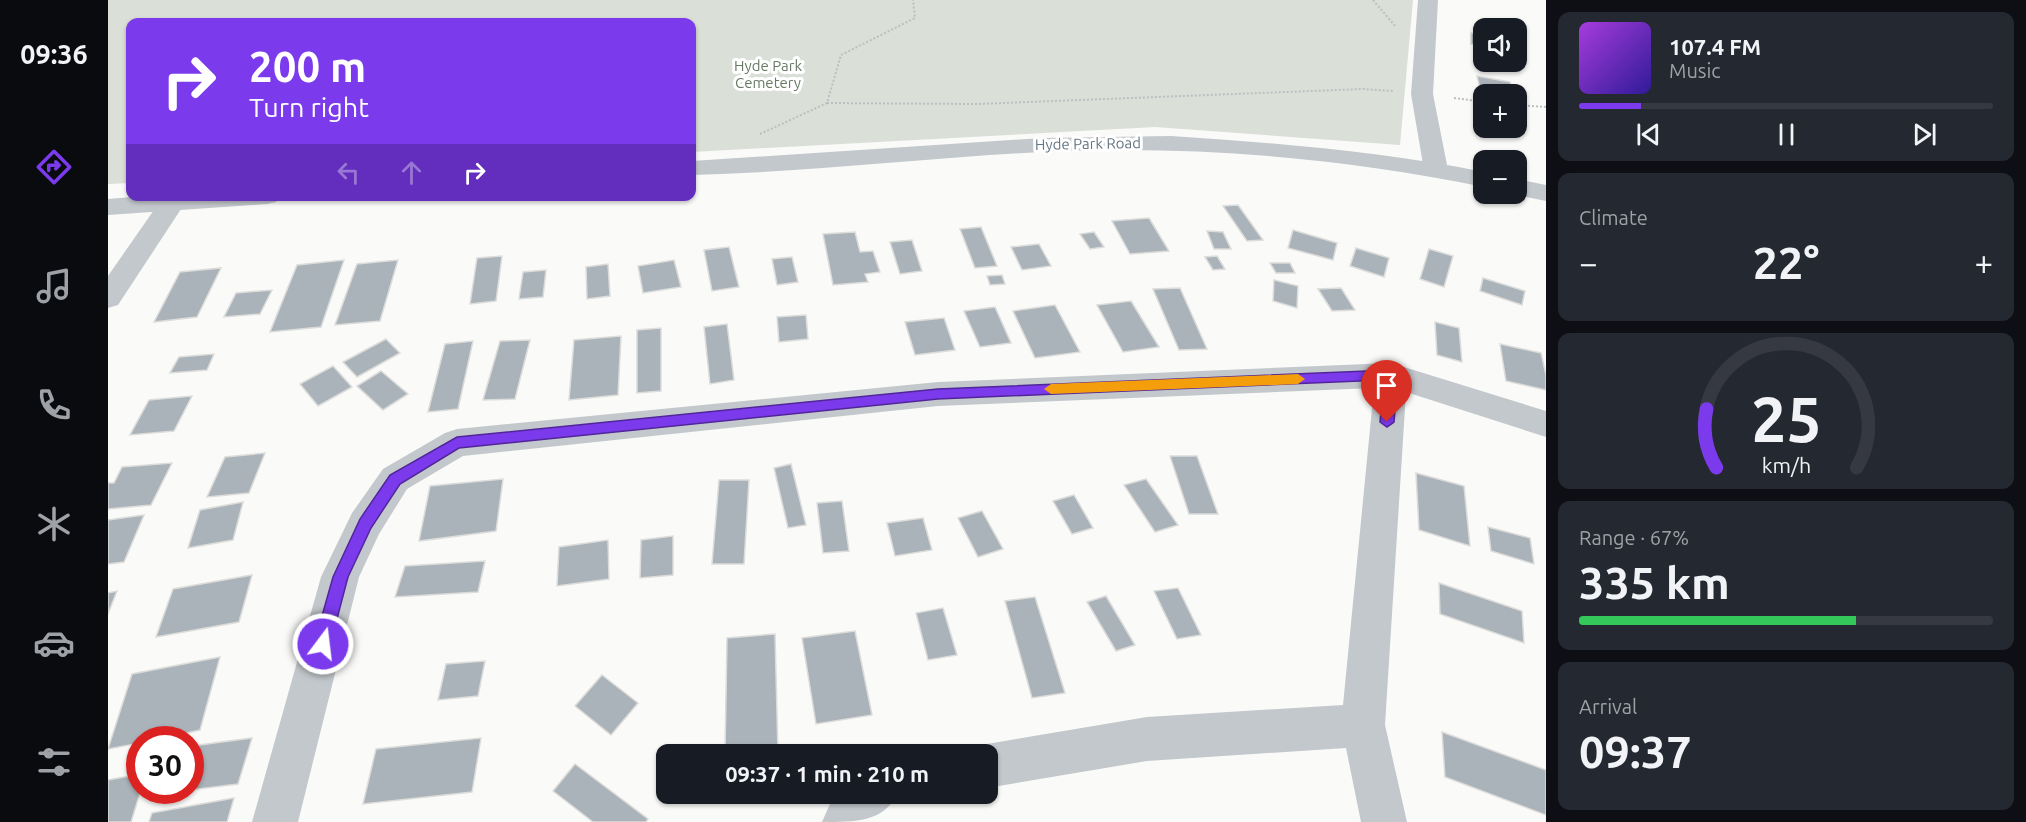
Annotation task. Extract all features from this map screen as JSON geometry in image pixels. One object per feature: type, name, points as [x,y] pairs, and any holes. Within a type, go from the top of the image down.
[{"type":"street","points":[[1428,0],[1422,94],[1436,170]]},
{"type":"street","name":"Hyde Park Road","points":[[696,168],[1042,145],[1171,142],[1300,152],[1436,170],[1473,178]]},
{"type":"street","points":[[1527,189],[1546,193]]},
{"type":"street","points":[[108,207],[199,201]]},
{"type":"street","points":[[108,298],[172,203]]},
{"type":"street","points":[[275,822],[340,577],[365,524],[395,479],[457,443],[938,394],[1391,375],[1546,424]]},
{"type":"street","points":[[1384,822],[1363,725],[1391,375]]},
{"type":"street","points":[[998,764],[1147,739],[1363,725]]},
{"type":"street","points":[[845,822],[849,813],[861,804]]},
{"type":"path","points":[[827,103],[841,55],[915,18],[913,0]]},
{"type":"path","points":[[743,165],[741,143],[827,103],[977,104],[1363,89],[1422,94]]},
{"type":"path","points":[[1527,106],[1546,107]]},
{"type":"green space","name":"Hyde Park Cemetery","points":[[108,0],[1413,0],[1400,145],[1155,127],[696,152],[696,18],[126,18],[126,183],[108,184]]},
{"type":"building","points":[[1477,76],[1511,84],[1479,84]]},
{"type":"building","points":[[1238,205],[1263,240],[1247,241],[1223,206]]},
{"type":"building","points":[[1149,218],[1169,251],[1130,254],[1112,221]]},
{"type":"building","points":[[981,227],[997,266],[975,268],[960,229]]},
{"type":"building","points":[[1293,230],[1337,243],[1333,260],[1288,248]]},
{"type":"building","points":[[1207,231],[1223,232],[1231,249],[1214,249]]},
{"type":"building","points":[[855,232],[860,252],[873,251],[880,272],[865,274],[868,282],[833,285],[823,234]]},
{"type":"building","points":[[1094,232],[1104,247],[1090,249],[1080,234]]},
{"type":"building","points":[[912,240],[922,271],[900,274],[890,242]]},
{"type":"building","points":[[1039,244],[1051,266],[1022,270],[1011,247]]},
{"type":"building","points":[[729,247],[739,287],[712,291],[704,250]]},
{"type":"building","points":[[1356,248],[1389,258],[1384,277],[1350,266]]},
{"type":"building","points":[[1429,249],[1453,256],[1444,287],[1420,279]]},
{"type":"building","points":[[502,256],[496,301],[470,304],[477,258]]},
{"type":"building","points":[[1217,256],[1225,269],[1213,270],[1205,257]]},
{"type":"building","points":[[792,257],[798,282],[777,285],[772,259]]},
{"type":"building","points":[[344,260],[321,327],[270,332],[297,265]]},
{"type":"building","points":[[398,260],[380,321],[335,325],[357,264]]},
{"type":"building","points":[[674,260],[681,287],[643,293],[638,266]]},
{"type":"building","points":[[1270,263],[1290,263],[1295,273],[1276,273]]},
{"type":"building","points":[[608,264],[610,296],[587,299],[586,267]]},
{"type":"building","points":[[221,268],[197,317],[154,322],[180,272]]},
{"type":"building","points":[[546,270],[543,297],[519,299],[523,272]]},
{"type":"building","points":[[1002,275],[1005,284],[990,285],[987,276]]},
{"type":"building","points":[[1483,278],[1525,291],[1522,305],[1480,291]]},
{"type":"building","points":[[1274,280],[1298,286],[1297,308],[1273,301]]},
{"type":"building","points":[[1180,288],[1207,349],[1179,350],[1153,289]]},
{"type":"building","points":[[1341,288],[1355,310],[1332,311],[1318,289]]},
{"type":"building","points":[[272,290],[260,314],[224,317],[236,293]]},
{"type":"building","points":[[1131,301],[1159,347],[1123,352],[1097,305]]},
{"type":"building","points":[[1055,305],[1080,352],[1035,358],[1013,311]]},
{"type":"building","points":[[995,307],[1011,343],[980,347],[964,311]]},
{"type":"building","points":[[806,315],[808,339],[779,342],[777,317]]},
{"type":"building","points":[[944,318],[955,350],[915,355],[905,322]]},
{"type":"building","points":[[1435,322],[1459,328],[1462,362],[1437,355]]},
{"type":"building","points":[[727,324],[734,380],[710,384],[704,327]]},
{"type":"building","points":[[661,328],[661,391],[637,393],[637,330]]},
{"type":"building","points":[[621,336],[618,395],[569,400],[574,340]]},
{"type":"building","points":[[386,339],[400,353],[357,377],[343,362]]},
{"type":"building","points":[[530,340],[515,399],[483,400],[500,341]]},
{"type":"building","points":[[473,341],[458,409],[428,412],[445,344]]},
{"type":"building","points":[[1500,344],[1541,353],[1546,375],[1546,390],[1506,381]]},
{"type":"building","points":[[214,354],[207,370],[170,373],[179,357]]},
{"type":"building","points":[[333,366],[352,387],[318,406],[300,384]]},
{"type":"building","points":[[381,371],[408,394],[383,410],[357,386]]},
{"type":"building","points":[[192,396],[174,431],[130,435],[149,400]]},
{"type":"building","points":[[265,453],[249,493],[207,497],[225,457]]},
{"type":"building","points":[[1170,456],[1197,456],[1218,514],[1189,514]]},
{"type":"building","points":[[172,463],[151,505],[108,509],[108,483],[114,483],[122,467]]},
{"type":"building","points":[[791,464],[806,525],[788,528],[774,468]]},
{"type":"building","points":[[1416,473],[1464,486],[1470,546],[1419,530]]},
{"type":"building","points":[[503,479],[496,531],[419,541],[430,486]]},
{"type":"building","points":[[1146,479],[1178,525],[1155,532],[1124,485]]},
{"type":"building","points":[[719,480],[749,480],[744,564],[712,564]]},
{"type":"building","points":[[1074,495],[1093,528],[1072,534],[1053,501]]},
{"type":"building","points":[[842,501],[849,551],[823,553],[817,503]]},
{"type":"building","points":[[243,502],[233,540],[188,548],[200,510]]},
{"type":"building","points":[[982,511],[1003,549],[978,557],[958,518]]},
{"type":"building","points":[[144,515],[124,562],[108,564],[108,520]]},
{"type":"building","points":[[923,518],[932,550],[895,556],[887,523]]},
{"type":"building","points":[[1488,527],[1530,538],[1534,564],[1491,551]]},
{"type":"building","points":[[673,536],[673,575],[640,578],[641,540]]},
{"type":"building","points":[[608,540],[609,579],[557,586],[559,547]]},
{"type":"building","points":[[485,561],[478,592],[395,597],[405,566]]},
{"type":"building","points":[[252,575],[239,622],[156,637],[173,589]]},
{"type":"building","points":[[1439,583],[1522,611],[1524,643],[1440,614]]},
{"type":"building","points":[[1178,588],[1201,635],[1177,639],[1154,591]]},
{"type":"building","points":[[117,591],[108,614],[108,593]]},
{"type":"building","points":[[1106,596],[1135,645],[1116,651],[1087,602]]},
{"type":"building","points":[[1035,597],[1065,693],[1032,698],[1005,601]]},
{"type":"building","points":[[943,608],[957,655],[928,660],[916,613]]},
{"type":"building","points":[[855,631],[872,715],[816,724],[802,638]]},
{"type":"building","points":[[775,634],[778,744],[725,744],[727,638]]},
{"type":"building","points":[[220,657],[201,726],[126,726],[126,746],[108,749],[132,674]]},
{"type":"building","points":[[485,661],[478,696],[438,700],[446,664]]},
{"type":"building","points":[[602,675],[638,703],[611,735],[575,706]]},
{"type":"building","points":[[1442,732],[1546,770],[1546,815],[1445,777]]},
{"type":"building","points":[[252,738],[238,784],[204,788],[204,744]]},
{"type":"building","points":[[481,738],[472,792],[363,804],[376,749]]},
{"type":"building","points":[[575,764],[648,819],[646,822],[593,822],[553,791]]},
{"type":"building","points":[[126,777],[126,804],[137,804],[131,822],[108,822],[108,780]]},
{"type":"building","points":[[234,798],[227,822],[149,822],[152,813]]},
{"type":"slow traffic","points":[[1051,389],[1298,379]]},
{"type":"route","points":[[323,644],[340,577],[365,524],[395,479],[457,443],[938,394],[1391,375],[1387,422]]}]
